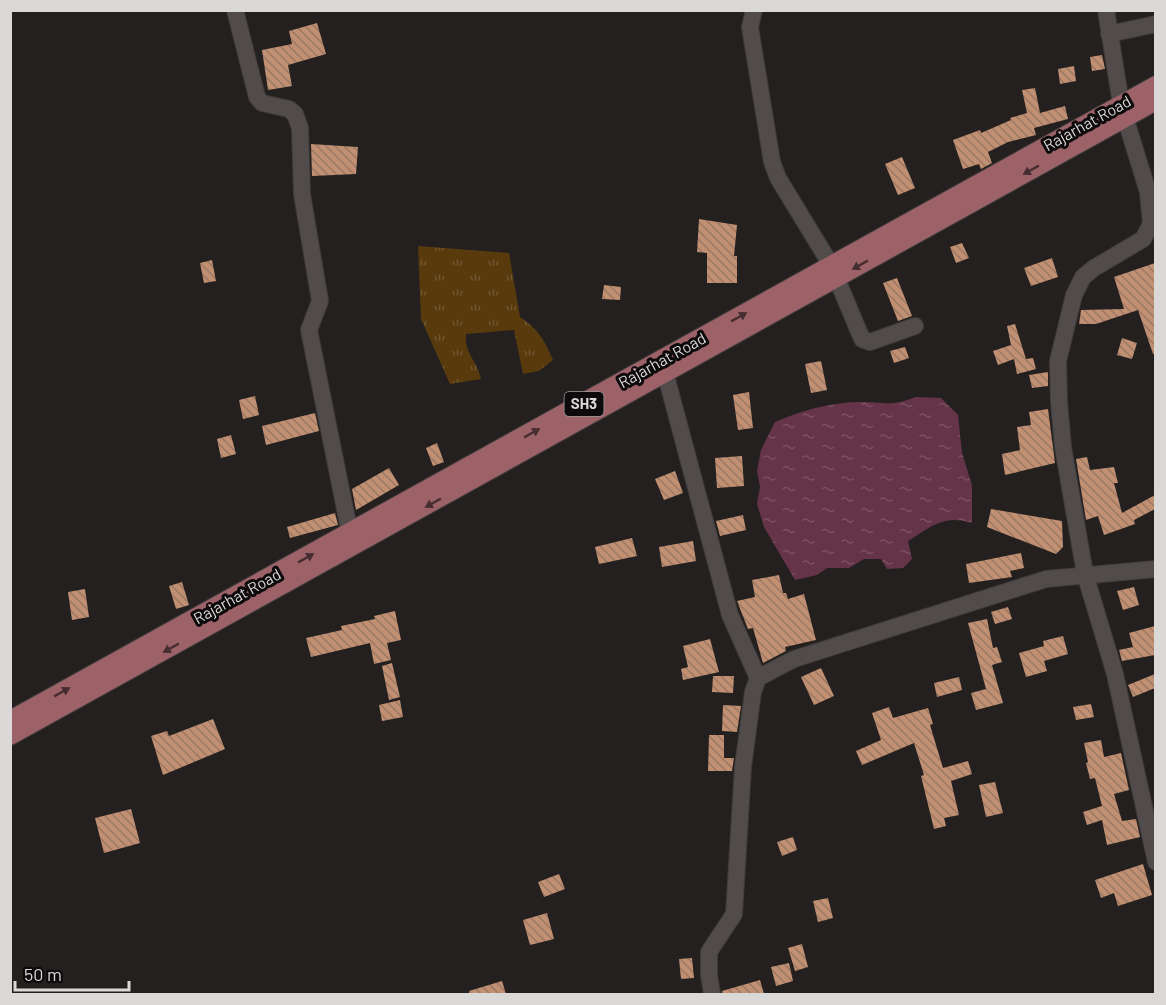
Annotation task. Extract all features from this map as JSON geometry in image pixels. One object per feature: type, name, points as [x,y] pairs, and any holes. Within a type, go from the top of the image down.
[{"type":"main road","name":"Rajarhat Road","points":[[10,736],[663,367],[1123,111],[1155,85]]},
{"type":"main road","name":"Rajarhat Road","points":[[1123,111],[1155,101]]},
{"type":"main road","name":"Rajarhat Road","points":[[10,720],[350,534],[663,367]]},
{"type":"street","points":[[235,10],[257,97],[262,103],[289,109],[295,114],[300,128],[302,194],[320,301],[309,330],[350,534]]},
{"type":"street","points":[[754,10],[750,27],[772,162],[778,178],[833,272],[865,342],[915,326]]},
{"type":"street","points":[[1155,24],[1107,22],[1123,111],[1136,145],[1148,192],[1151,224],[1143,239],[1094,267],[1083,277],[1074,295],[1058,361],[1063,447],[1085,574],[1115,674],[1155,862]]},
{"type":"street","points":[[663,367],[730,615],[758,678]]},
{"type":"street","points":[[712,994],[709,952],[734,914],[743,766],[753,692],[758,678],[794,659],[1046,579],[1155,569]]},
{"type":"green space","points":[[418,246],[509,253],[520,317],[540,335],[553,360],[539,371],[523,374],[514,330],[466,334],[467,347],[481,379],[450,384],[421,319]]},
{"type":"water","points":[[916,397],[941,398],[958,415],[962,453],[972,485],[972,523],[954,520],[938,523],[908,541],[912,559],[903,568],[887,569],[881,559],[864,559],[849,568],[827,568],[817,575],[795,580],[764,527],[757,504],[760,487],[757,471],[761,450],[775,422],[828,405],[851,402],[894,403]]},
{"type":"building","points":[[317,23],[326,54],[288,65],[292,86],[268,90],[262,50],[292,44],[289,31]]},
{"type":"building","points":[[1102,55],[1105,69],[1092,71],[1090,57]]},
{"type":"building","points":[[1074,66],[1076,81],[1060,84],[1058,69]]},
{"type":"building","points":[[1035,88],[1040,113],[1065,106],[1068,119],[1034,128],[1036,135],[1008,142],[988,152],[992,163],[981,169],[979,164],[963,169],[953,140],[980,130],[981,133],[1011,120],[1010,118],[1027,113],[1022,90]]},
{"type":"building","points":[[311,144],[358,147],[356,174],[312,176]]},
{"type":"building","points":[[902,157],[915,188],[898,195],[885,164]]},
{"type":"building","points":[[699,219],[737,225],[734,256],[737,256],[737,283],[707,283],[707,253],[697,252]]},
{"type":"building","points":[[962,243],[969,258],[956,263],[950,247]]},
{"type":"building","points":[[1052,258],[1058,277],[1031,286],[1024,268]]},
{"type":"building","points":[[212,260],[216,281],[204,283],[200,263]]},
{"type":"building","points":[[1155,263],[1155,354],[1153,354],[1138,310],[1096,324],[1079,324],[1081,310],[1124,309],[1114,277]]},
{"type":"building","points":[[897,278],[912,316],[898,321],[883,283]]},
{"type":"building","points":[[604,285],[621,287],[620,300],[602,299]]},
{"type":"building","points":[[1015,324],[1026,359],[1033,358],[1036,369],[1017,374],[1014,359],[998,365],[993,351],[1011,345],[1007,326]]},
{"type":"building","points":[[1122,338],[1137,343],[1132,359],[1117,355]]},
{"type":"building","points":[[905,347],[909,358],[894,363],[890,351]]},
{"type":"building","points":[[821,361],[827,390],[811,393],[805,364]]},
{"type":"building","points":[[1048,372],[1048,386],[1032,388],[1029,375]]},
{"type":"building","points":[[749,392],[753,428],[738,430],[733,395]]},
{"type":"building","points":[[255,396],[259,415],[243,419],[239,400]]},
{"type":"building","points":[[1048,409],[1055,463],[1005,475],[1002,454],[1020,450],[1017,427],[1031,425],[1029,412]]},
{"type":"building","points":[[315,413],[319,431],[266,445],[262,426]]},
{"type":"building","points":[[231,435],[236,454],[221,458],[217,439]]},
{"type":"building","points":[[437,443],[444,462],[433,466],[426,448]]},
{"type":"building","points":[[742,456],[744,486],[717,488],[715,458]]},
{"type":"building","points":[[1087,457],[1090,470],[1114,467],[1118,483],[1114,483],[1122,513],[1155,495],[1155,509],[1134,520],[1135,524],[1104,535],[1098,516],[1086,520],[1076,459]]},
{"type":"building","points":[[389,468],[399,485],[356,510],[352,489]]},
{"type":"building","points":[[675,471],[683,493],[664,500],[655,479]]},
{"type":"building","points":[[991,509],[1062,521],[1063,547],[1056,554],[987,527]]},
{"type":"building","points":[[335,513],[338,525],[290,538],[287,527]]},
{"type":"building","points":[[743,515],[746,530],[720,536],[716,521]]},
{"type":"building","points":[[632,538],[637,556],[599,564],[595,547]]},
{"type":"building","points":[[693,541],[696,561],[662,567],[659,547]]},
{"type":"building","points":[[1021,553],[1024,568],[1010,571],[1012,577],[969,583],[966,564]]},
{"type":"building","points":[[779,575],[783,593],[786,593],[788,599],[804,594],[816,640],[785,647],[786,651],[763,663],[753,628],[748,629],[737,601],[755,597],[752,580]]},
{"type":"building","points":[[182,582],[189,605],[176,609],[169,586]]},
{"type":"building","points":[[1134,587],[1139,605],[1123,610],[1117,591]]},
{"type":"building","points":[[85,589],[89,617],[72,620],[68,592]]},
{"type":"building","points":[[1008,607],[1012,619],[995,624],[991,612]]},
{"type":"building","points":[[395,611],[401,640],[387,643],[391,660],[374,664],[370,643],[311,657],[306,638],[342,630],[341,626],[375,619],[374,616]]},
{"type":"building","points":[[987,619],[993,648],[997,647],[1002,662],[992,665],[1003,703],[976,710],[971,693],[986,689],[968,623]]},
{"type":"building","points":[[1155,626],[1155,655],[1122,661],[1119,650],[1133,647],[1129,633]]},
{"type":"building","points":[[1063,636],[1068,654],[1044,661],[1047,671],[1026,677],[1019,653],[1044,646],[1043,641]]},
{"type":"building","points":[[710,639],[719,672],[683,680],[681,669],[688,667],[683,646]]},
{"type":"building","points":[[392,663],[400,697],[389,700],[382,666]]},
{"type":"building","points":[[821,668],[834,696],[814,705],[801,677]]},
{"type":"building","points":[[1155,674],[1155,688],[1133,697],[1128,685]]},
{"type":"building","points":[[713,676],[734,676],[733,693],[712,692]]},
{"type":"building","points":[[959,677],[962,690],[937,697],[934,683]]},
{"type":"building","points":[[400,700],[403,717],[382,721],[379,705]]},
{"type":"building","points":[[1091,704],[1094,717],[1076,720],[1073,707]]},
{"type":"building","points":[[723,705],[741,706],[737,732],[722,731]]},
{"type":"building","points":[[889,707],[893,718],[928,708],[933,724],[930,725],[943,768],[968,761],[972,774],[951,781],[959,815],[944,818],[946,826],[934,829],[921,776],[924,775],[914,743],[862,765],[856,751],[881,740],[872,713]]},
{"type":"building","points":[[213,719],[225,749],[163,775],[151,736],[167,731],[169,736]]},
{"type":"building","points":[[709,735],[724,735],[724,758],[734,758],[732,771],[708,771]]},
{"type":"building","points":[[1101,740],[1104,757],[1121,753],[1129,790],[1114,794],[1122,821],[1136,819],[1140,837],[1107,845],[1102,820],[1087,825],[1083,812],[1102,806],[1095,778],[1090,779],[1084,743]]},
{"type":"building","points":[[995,782],[1003,813],[986,817],[979,785]]},
{"type":"building","points":[[131,809],[140,843],[104,853],[95,818]]},
{"type":"building","points":[[793,837],[797,850],[782,856],[777,842]]},
{"type":"building","points":[[1143,864],[1152,895],[1118,906],[1114,893],[1101,898],[1095,880]]},
{"type":"building","points":[[559,874],[565,889],[544,897],[538,882]]},
{"type":"building","points":[[828,898],[833,918],[818,922],[813,901]]},
{"type":"building","points":[[547,913],[554,939],[530,945],[523,920]]},
{"type":"building","points":[[802,944],[808,967],[795,971],[788,948]]},
{"type":"building","points":[[692,958],[694,978],[681,979],[679,959]]},
{"type":"building","points":[[789,963],[793,981],[776,986],[771,967]]},
{"type":"building","points":[[760,980],[764,994],[722,994],[722,991]]},
{"type":"building","points":[[502,981],[506,994],[469,994],[469,991]]}]
